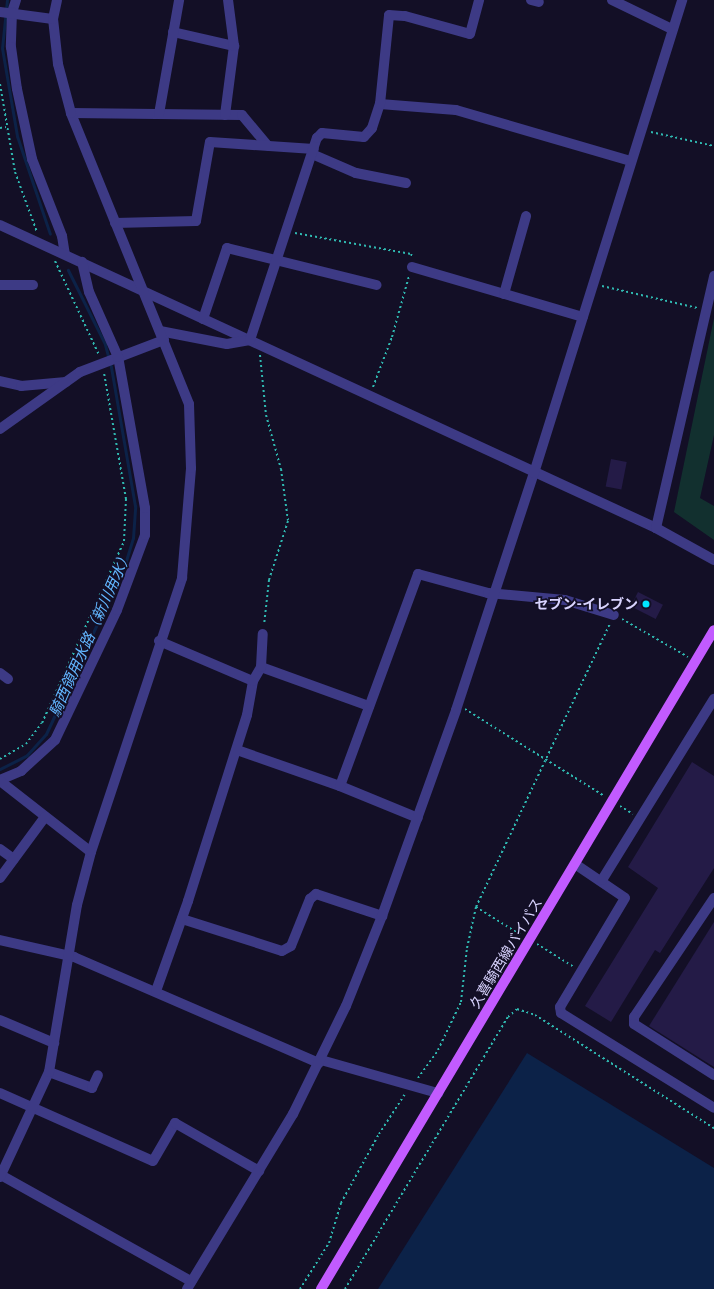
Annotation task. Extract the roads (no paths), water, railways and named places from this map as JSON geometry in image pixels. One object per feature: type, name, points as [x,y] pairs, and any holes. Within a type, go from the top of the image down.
[{"type":"main road","name":"久喜騎西線バイパス","points":[[320,1289],[714,630]]},
{"type":"street","points":[[16,0],[12,12],[11,48],[31,152],[62,236],[60,256]]},
{"type":"street","points":[[57,0],[53,19],[58,64],[71,113],[189,404],[191,468],[182,578],[159,641],[91,852],[68,955],[49,1072],[0,1176],[189,1285],[259,1171],[320,1061],[382,916],[457,705],[534,473],[630,161],[682,0]]},
{"type":"street","points":[[159,114],[179,0]]},
{"type":"street","points":[[225,115],[234,46],[228,0]]},
{"type":"street","points":[[255,342],[276,262],[313,152],[322,133],[364,137],[372,128],[380,104],[389,15],[470,34],[479,0]]},
{"type":"street","points":[[612,0],[672,29]]},
{"type":"street","points":[[0,12],[12,12],[53,19]]},
{"type":"street","points":[[173,32],[234,46]]},
{"type":"street","points":[[380,104],[456,110],[630,161]]},
{"type":"street","points":[[71,113],[242,115],[268,146]]},
{"type":"street","points":[[115,223],[196,221],[210,142],[268,146],[313,152],[356,173],[406,182]]},
{"type":"street","points":[[504,294],[526,216]]},
{"type":"street","points":[[0,225],[60,256],[82,262],[534,473],[656,528],[714,560]]},
{"type":"street","points":[[204,319],[227,248],[276,262],[376,285]]},
{"type":"street","points":[[82,262],[89,292],[118,357],[145,508],[145,534],[141,551],[117,610],[54,740],[25,767],[0,781],[91,852]]},
{"type":"street","points":[[412,267],[583,317]]},
{"type":"street","points":[[656,528],[714,276]]},
{"type":"street","points":[[0,285],[33,285]]},
{"type":"street","points":[[0,429],[66,382],[104,367],[118,357],[162,336],[227,344],[255,342]]},
{"type":"street","points":[[0,381],[22,386],[66,382]]},
{"type":"street","points":[[340,786],[418,574],[494,594],[565,600],[614,615]]},
{"type":"street","points":[[156,991],[209,838],[248,715],[252,681],[261,667],[263,634]]},
{"type":"street","points":[[159,641],[252,681]]},
{"type":"street","points":[[261,667],[369,706]]},
{"type":"street","points":[[602,880],[714,699]]},
{"type":"street","points":[[237,750],[340,786],[418,818]]},
{"type":"street","points":[[0,878],[45,817]]},
{"type":"street","points":[[0,849],[14,859]]},
{"type":"street","points":[[575,864],[622,893],[623,903],[560,1007],[560,1013],[714,1108]]},
{"type":"street","points":[[182,919],[282,951],[291,946],[310,899],[316,894],[382,916]]},
{"type":"street","points":[[714,898],[634,1017],[634,1024],[714,1075]]},
{"type":"street","points":[[0,940],[68,955],[320,1061],[438,1093]]},
{"type":"street","points":[[0,1020],[54,1043]]},
{"type":"street","points":[[49,1072],[92,1088],[98,1075]]},
{"type":"street","points":[[0,1094],[153,1161],[175,1123],[259,1171]]},
{"type":"water","points":[[527,1053],[714,1168],[714,1289],[378,1289]]},
{"type":"waterway","name":"騎西領用水路（新川用水）","points":[[7,0],[2,48],[17,136],[50,234]]},
{"type":"waterway","name":"騎西領用水路（新川用水）","points":[[0,769],[27,755],[46,734],[125,564],[133,538],[135,506],[111,367],[105,344],[68,270]]},
{"type":"place","name":"セブン-イレブン","points":[[646,604]]}]
